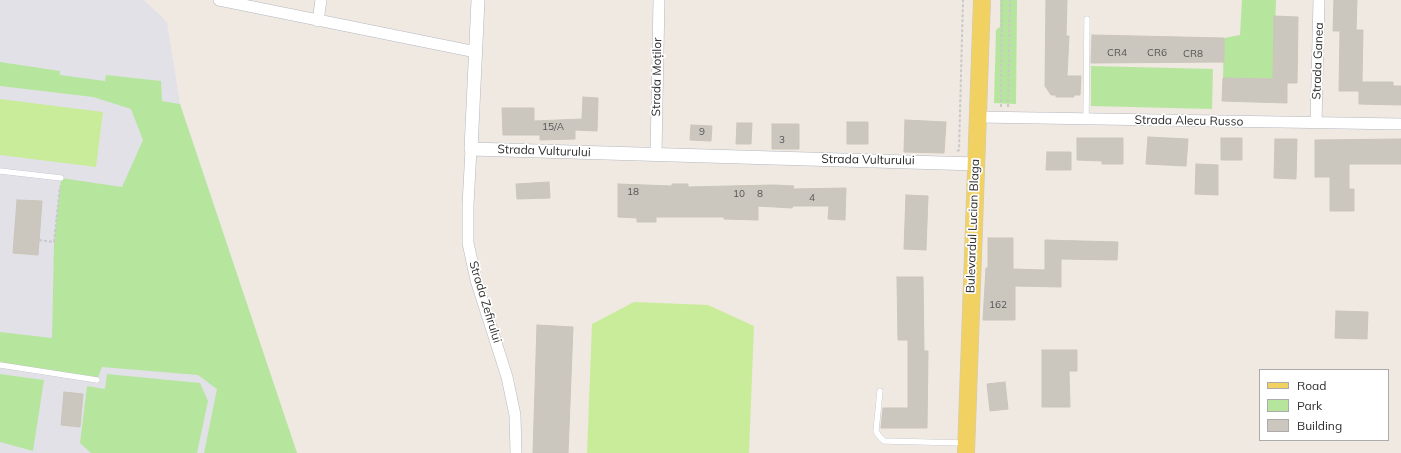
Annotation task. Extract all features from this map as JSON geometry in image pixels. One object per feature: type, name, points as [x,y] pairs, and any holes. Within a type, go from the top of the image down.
[{"type":"main road","name":"Bulevardul Lucian Blaga","points":[[966,448],[982,0]]},
{"type":"street","points":[[219,0],[476,52]]},
{"type":"street","points":[[318,21],[321,0]]},
{"type":"street","points":[[471,149],[478,0]]},
{"type":"street","name":"Strada Moților","points":[[656,154],[659,0]]},
{"type":"street","name":"Strada Ganea","points":[[1316,123],[1319,0]]},
{"type":"street","name":"Strada Alecu Russo","points":[[978,117],[1401,124]]},
{"type":"street","name":"Strada Vulturului","points":[[471,149],[976,164]]},
{"type":"street","name":"Strada Zefirului","points":[[471,149],[468,205],[468,244],[476,280],[507,377],[515,415],[516,453]]},
{"type":"lane","points":[[1086,119],[1087,19]]},
{"type":"lane","points":[[0,171],[61,178]]},
{"type":"lane","points":[[0,365],[97,380]]},
{"type":"lane","points":[[880,390],[876,431],[884,440],[966,448]]},
{"type":"path","points":[[951,153],[959,150],[962,0]]},
{"type":"path","points":[[1002,0],[1004,118]]},
{"type":"path","points":[[1004,118],[1010,0]]},
{"type":"path","points":[[39,240],[54,242],[61,178]]},
{"type":"shaded area","points":[[0,0],[144,0],[167,22],[180,104],[297,453],[0,453]]},
{"type":"green space","points":[[1000,0],[1017,0],[1016,104],[994,103],[996,30],[1000,27]]},
{"type":"green space","points":[[1242,0],[1276,0],[1273,79],[1223,78],[1224,38],[1240,35]]},
{"type":"green space","points":[[0,62],[60,71],[60,75],[105,81],[106,75],[161,81],[162,101],[180,104],[297,453],[204,453],[217,389],[198,375],[102,367],[97,380],[0,365],[0,332],[52,338],[54,242],[61,178],[122,187],[143,140],[131,109],[93,97],[0,86]]},
{"type":"green space","points":[[1091,66],[1213,69],[1212,109],[1091,106]]},
{"type":"green space","points":[[0,99],[103,112],[96,167],[0,155]]},
{"type":"green space","points":[[634,302],[708,305],[754,326],[749,453],[587,453],[592,324]]},
{"type":"green space","points":[[0,374],[44,380],[33,451],[0,442]]},
{"type":"green space","points":[[107,374],[200,383],[208,401],[197,453],[91,453],[80,443],[87,386],[105,389]]},
{"type":"building","points":[[1046,0],[1067,0],[1066,36],[1069,36],[1067,76],[1081,76],[1080,95],[1074,95],[1074,97],[1056,97],[1056,95],[1051,95],[1045,86]]},
{"type":"building","points":[[1334,0],[1357,0],[1356,30],[1363,30],[1362,82],[1393,82],[1393,86],[1401,86],[1401,105],[1359,104],[1359,91],[1339,91],[1340,31],[1333,31]]},
{"type":"building","points":[[1274,16],[1298,17],[1297,83],[1287,83],[1287,103],[1222,101],[1223,78],[1273,79]]},
{"type":"building","points":[[1092,35],[1224,38],[1224,62],[1091,63]]},
{"type":"building","points":[[583,97],[598,98],[597,131],[575,130],[575,139],[540,140],[540,135],[503,135],[502,108],[534,108],[534,121],[582,119]]},
{"type":"building","points":[[905,120],[946,122],[944,153],[904,152]]},
{"type":"building","points":[[847,122],[868,122],[868,144],[847,144]]},
{"type":"building","points":[[737,123],[752,123],[751,144],[736,144]]},
{"type":"building","points":[[772,124],[799,124],[799,149],[772,149]]},
{"type":"building","points":[[691,125],[712,126],[711,141],[690,140]]},
{"type":"building","points":[[1148,137],[1188,139],[1186,166],[1146,164]]},
{"type":"building","points":[[1077,138],[1123,138],[1123,164],[1102,164],[1102,161],[1077,160]]},
{"type":"building","points":[[1221,138],[1242,138],[1242,160],[1221,160]]},
{"type":"building","points":[[1275,139],[1297,139],[1296,179],[1274,178]]},
{"type":"building","points":[[1401,139],[1401,164],[1349,164],[1349,189],[1354,189],[1354,211],[1330,211],[1330,177],[1315,177],[1315,140]]},
{"type":"building","points":[[1047,152],[1071,152],[1071,170],[1046,170]]},
{"type":"building","points":[[1196,164],[1218,165],[1218,195],[1195,194]]},
{"type":"building","points":[[549,182],[550,198],[517,199],[516,184]]},
{"type":"building","points":[[618,184],[672,186],[672,184],[688,184],[688,187],[774,185],[794,186],[793,189],[846,188],[845,220],[828,219],[829,206],[793,206],[792,208],[758,206],[758,220],[724,219],[724,217],[656,217],[656,222],[637,222],[637,218],[618,217]]},
{"type":"building","points":[[906,195],[928,196],[926,250],[904,249]]},
{"type":"building","points":[[17,200],[42,201],[38,255],[13,253]]},
{"type":"building","points":[[988,238],[1013,238],[1013,269],[1045,270],[1045,240],[1118,242],[1117,260],[1061,259],[1061,287],[1015,286],[1015,320],[983,320],[986,268],[988,268]]},
{"type":"building","points":[[897,277],[923,277],[924,351],[928,351],[927,428],[881,428],[883,408],[908,408],[908,340],[898,340]]},
{"type":"building","points":[[1336,311],[1368,312],[1367,339],[1335,338]]},
{"type":"building","points":[[537,325],[573,327],[568,453],[533,453]]},
{"type":"building","points":[[1042,350],[1077,350],[1077,371],[1069,371],[1070,407],[1042,407]]},
{"type":"building","points":[[1005,382],[1008,409],[990,411],[987,384]]},
{"type":"building","points":[[64,392],[83,394],[80,427],[61,425]]}]
